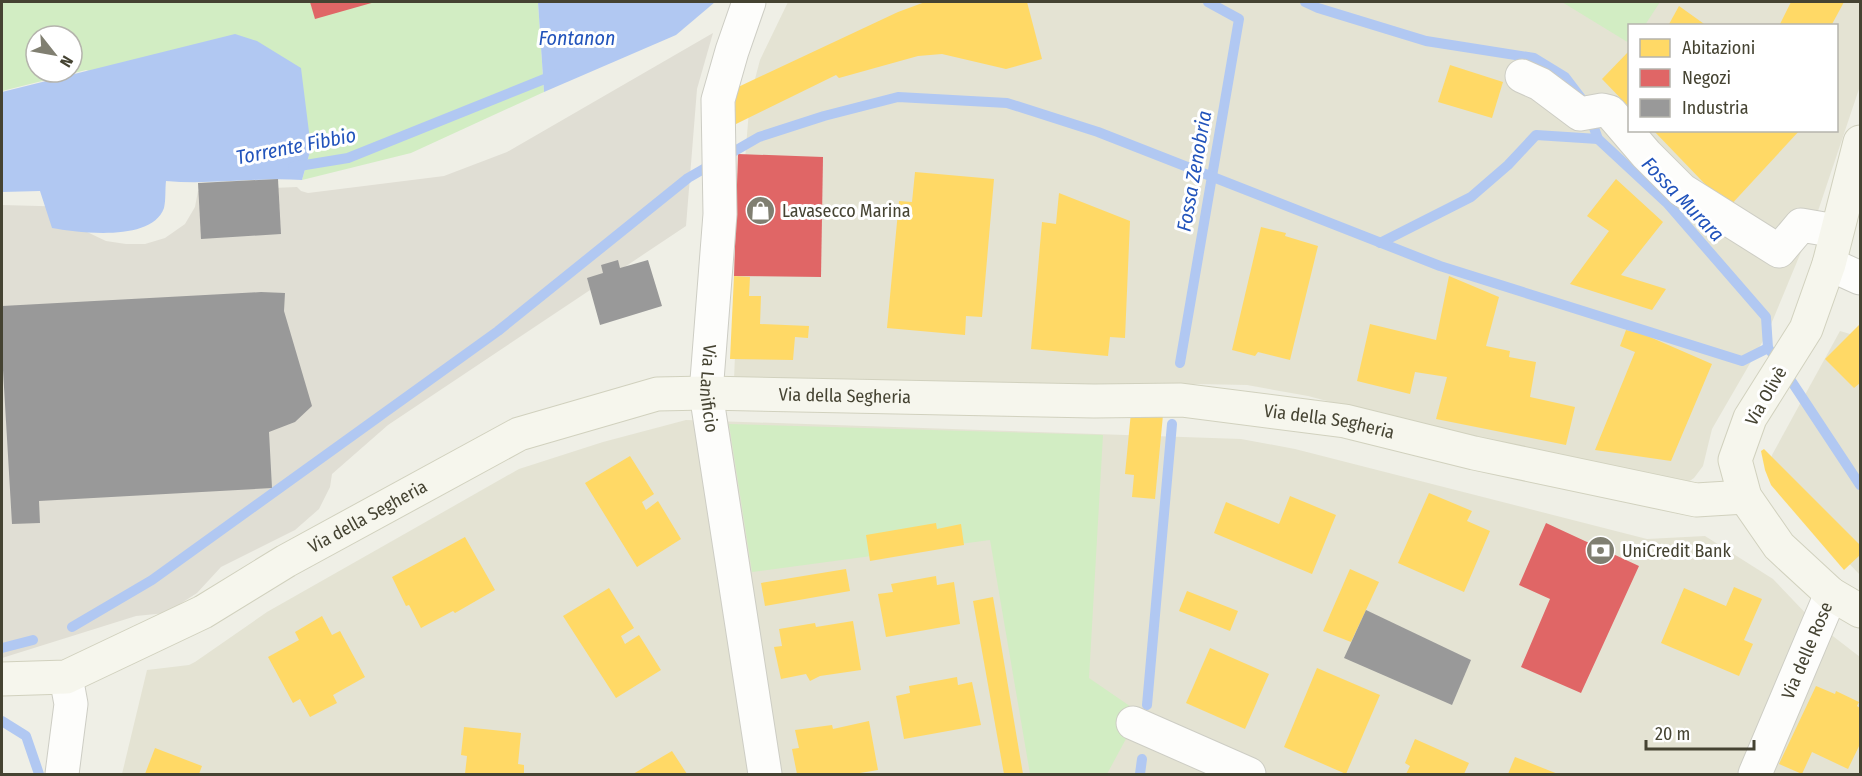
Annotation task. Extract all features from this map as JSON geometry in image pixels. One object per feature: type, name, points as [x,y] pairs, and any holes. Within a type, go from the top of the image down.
[{"type":"street","name":"Via Lanificio","points":[[749,2],[718,100],[720,214],[706,393],[765,774]]},
{"type":"street","points":[[1522,76],[1540,84],[1580,114],[1602,110],[1610,112],[1646,154],[1682,190],[1779,251],[1801,225],[1836,231]]},
{"type":"street","name":"Via Olivè","points":[[1860,142],[1829,264],[1806,330],[1750,418],[1735,460],[1745,497],[1779,546],[1830,594],[1860,611]]},
{"type":"street","points":[[1829,264],[1860,278]]},
{"type":"street","name":"Via della Segheria","points":[[2,679],[66,677],[203,612],[286,561],[519,434],[657,394],[706,393],[1082,401],[1181,400],[1346,421],[1474,453],[1696,500],[1745,497]]},
{"type":"street","name":"Via delle Rose","points":[[1755,774],[1830,594]]},
{"type":"street","points":[[62,774],[71,704],[66,677]]},
{"type":"street","points":[[1133,723],[1250,774]]},
{"type":"shaded area","points":[[788,2],[1860,2],[1860,86],[1818,211],[1767,334],[1712,429],[1703,466],[1694,478],[1679,488],[1497,446],[1308,396],[1247,385],[1197,384],[1114,390],[734,381],[740,221],[750,98],[760,60]]},
{"type":"shaded area","points":[[713,33],[697,89],[686,226],[388,425],[332,474],[330,487],[319,509],[295,530],[221,567],[197,593],[166,613],[136,616],[2,658],[2,205],[76,207],[87,232],[106,241],[145,244],[165,238],[185,224],[195,207],[198,191],[297,187],[308,193],[444,176],[507,152]]},
{"type":"shaded area","points":[[1840,331],[1860,337],[1860,575],[1822,535],[1769,466],[1772,455]]},
{"type":"shaded area","points":[[686,420],[1241,439],[1295,449],[1647,539],[1705,536],[1773,579],[1812,620],[1860,657],[1860,774],[122,774],[147,670],[189,665],[195,662],[267,612],[519,469],[603,442]]},
{"type":"green space","points":[[2,2],[538,2],[544,92],[411,153],[302,180],[311,148],[84,70],[84,24],[24,24],[24,84],[30,84],[2,91]]},
{"type":"green space","points":[[1562,2],[1660,2],[1646,24],[1628,24],[1628,42]]},
{"type":"green space","points":[[729,424],[1103,435],[1089,678],[1140,713],[1107,774],[1030,774],[990,540],[752,572]]},
{"type":"water","name":"Fontanon","points":[[538,2],[715,2],[676,35],[544,92]]},
{"type":"water","points":[[235,34],[257,41],[301,68],[311,148],[302,180],[166,181],[164,208],[157,219],[145,226],[114,233],[52,228],[40,191],[2,192],[2,92],[34,84],[84,84],[84,72]]},
{"type":"building: Abitazioni","points":[[925,2],[1027,2],[1042,59],[1006,69],[942,54],[918,56],[839,78],[836,75],[734,125],[736,88],[898,12]]},
{"type":"building: Abitazioni","points":[[1791,2],[1844,2],[1832,24],[1780,24]]},
{"type":"building: Abitazioni","points":[[1679,6],[1704,24],[1669,24]]},
{"type":"building: Abitazioni","points":[[1628,52],[1628,106],[1602,79]]},
{"type":"building: Abitazioni","points":[[1450,65],[1503,82],[1492,118],[1438,102]]},
{"type":"building: Abitazioni","points":[[1655,132],[1798,132],[1728,208]]},
{"type":"building: Abitazioni","points":[[915,172],[994,179],[982,317],[966,316],[965,335],[887,328],[899,201],[912,202]]},
{"type":"building: Abitazioni","points":[[1616,179],[1663,222],[1621,275],[1666,289],[1652,310],[1570,284],[1609,231],[1587,216]]},
{"type":"building: Abitazioni","points":[[1059,193],[1130,221],[1125,338],[1110,337],[1108,356],[1031,349],[1042,222],[1056,224]]},
{"type":"building: Abitazioni","points":[[1261,227],[1286,233],[1285,236],[1318,246],[1290,360],[1258,352],[1255,356],[1232,350]]},
{"type":"building: Abitazioni","points":[[734,276],[750,277],[749,296],[761,296],[760,324],[809,326],[808,338],[795,337],[793,360],[730,359]]},
{"type":"building: Abitazioni","points":[[1449,276],[1499,297],[1486,346],[1510,351],[1509,357],[1536,362],[1530,397],[1575,407],[1566,445],[1436,419],[1447,377],[1415,372],[1410,394],[1357,381],[1370,324],[1436,340]]},
{"type":"building: Abitazioni","points":[[1860,324],[1860,383],[1854,388],[1825,359]]},
{"type":"building: Abitazioni","points":[[1626,330],[1643,334],[1712,364],[1671,461],[1595,450],[1635,352],[1620,346]]},
{"type":"building: Abitazioni","points":[[1131,412],[1163,415],[1155,499],[1132,497],[1134,475],[1125,474]]},
{"type":"building: Abitazioni","points":[[1764,449],[1860,545],[1860,555],[1844,570],[1771,485],[1761,451]]},
{"type":"building: Abitazioni","points":[[630,456],[654,494],[642,502],[646,510],[658,501],[681,539],[637,567],[585,483]]},
{"type":"building: Abitazioni","points":[[1429,493],[1472,511],[1467,521],[1490,531],[1464,592],[1398,563]]},
{"type":"building: Abitazioni","points":[[1290,496],[1336,515],[1312,574],[1214,533],[1226,502],[1279,524]]},
{"type":"building: Abitazioni","points":[[936,523],[937,529],[961,524],[964,545],[870,561],[866,535]]},
{"type":"building: Abitazioni","points":[[465,537],[495,590],[455,613],[453,611],[421,628],[409,605],[406,606],[392,577]]},
{"type":"building: Abitazioni","points":[[846,569],[850,591],[765,606],[761,583]]},
{"type":"building: Abitazioni","points":[[1350,569],[1379,582],[1351,642],[1323,631]]},
{"type":"building: Abitazioni","points":[[936,576],[937,585],[954,582],[960,624],[886,637],[878,594],[893,592],[891,584]]},
{"type":"building: Abitazioni","points":[[1734,587],[1762,599],[1744,640],[1753,644],[1739,676],[1661,643],[1684,588],[1726,606]]},
{"type":"building: Abitazioni","points":[[609,588],[634,628],[621,636],[625,644],[639,635],[661,670],[616,698],[563,616]]},
{"type":"building: Abitazioni","points":[[1187,591],[1238,611],[1230,631],[1179,611]]},
{"type":"building: Abitazioni","points":[[993,597],[1023,774],[1004,774],[973,601]]},
{"type":"building: Abitazioni","points":[[322,616],[332,635],[340,631],[365,677],[333,695],[337,703],[310,717],[300,699],[293,703],[268,657],[299,640],[295,632]]},
{"type":"building: Abitazioni","points":[[853,621],[861,670],[820,676],[810,681],[806,674],[781,679],[774,647],[782,646],[779,629],[815,623],[816,627]]},
{"type":"building: Abitazioni","points":[[1210,648],[1269,674],[1245,729],[1186,703]]},
{"type":"building: Abitazioni","points":[[1317,668],[1380,695],[1346,774],[1284,747]]},
{"type":"building: Abitazioni","points":[[957,677],[958,685],[972,682],[981,725],[904,739],[896,696],[910,693],[909,686]]},
{"type":"building: Abitazioni","points":[[1816,686],[1835,694],[1836,691],[1859,702],[1857,706],[1860,708],[1860,744],[1848,769],[1812,752],[1802,774],[1779,764]]},
{"type":"building: Abitazioni","points":[[869,721],[878,770],[854,774],[797,774],[792,749],[799,748],[795,730],[832,725],[833,729]]},
{"type":"building: Abitazioni","points":[[464,727],[521,733],[518,764],[524,765],[524,774],[465,774],[467,756],[461,755]]},
{"type":"building: Abitazioni","points":[[1415,739],[1469,763],[1464,774],[1406,774],[1410,766],[1405,763]]},
{"type":"building: Abitazioni","points":[[155,748],[202,766],[199,774],[145,774]]},
{"type":"building: Abitazioni","points":[[672,751],[687,774],[633,774]]},
{"type":"building: Abitazioni","points":[[1515,757],[1558,774],[1508,774]]},
{"type":"building: Negozi","points":[[310,2],[375,2],[315,19]]},
{"type":"building: Negozi","points":[[738,154],[823,157],[821,277],[734,276]]},
{"type":"building: Negozi","points":[[1546,523],[1639,566],[1581,693],[1521,667],[1550,599],[1519,585]]},
{"type":"building: Industria","points":[[278,179],[281,234],[201,239],[198,183]]},
{"type":"building: Industria","points":[[618,260],[620,268],[648,260],[662,306],[600,325],[587,278],[603,273],[601,265]]},
{"type":"building: Industria","points":[[261,292],[285,293],[284,311],[312,406],[295,422],[269,432],[272,488],[39,501],[40,523],[12,524],[2,353],[2,306]]},
{"type":"building: Industria","points":[[1366,610],[1471,660],[1452,705],[1344,658]]},
{"type":"waterway","name":"Fossa Zenobria","points":[[1180,363],[1239,19],[1208,2]]},
{"type":"waterway","name":"Fossa Murara","points":[[1305,2],[1426,41],[1534,58],[1565,77],[1584,102]]},
{"type":"waterway","name":"Torrente Fibbio","points":[[293,167],[348,158],[557,74]]},
{"type":"waterway","points":[[72,627],[152,580],[498,331],[688,178],[759,137],[824,116],[898,97],[1007,103],[1098,132],[1440,266],[1742,361],[1768,348]]},
{"type":"waterway","name":"Fossa Murara","points":[[1590,117],[1598,139],[1667,203],[1766,317],[1768,348],[1772,353]]},
{"type":"waterway","points":[[1380,243],[1471,197],[1508,165],[1536,135],[1598,139]]},
{"type":"waterway","name":"Fossa Murara","points":[[1784,370],[1860,485]]},
{"type":"waterway","name":"Fossa Zenobria","points":[[1147,705],[1172,424]]},
{"type":"waterway","points":[[2,648],[33,640]]},
{"type":"waterway","points":[[2,721],[26,736],[39,774]]},
{"type":"waterway","name":"Fossa Zenobria","points":[[1140,774],[1142,759]]},
{"type":"place","name":"Lavasecco Marina","points":[[761,211]]},
{"type":"place","name":"UniCredit Bank","points":[[1601,551]]}]
